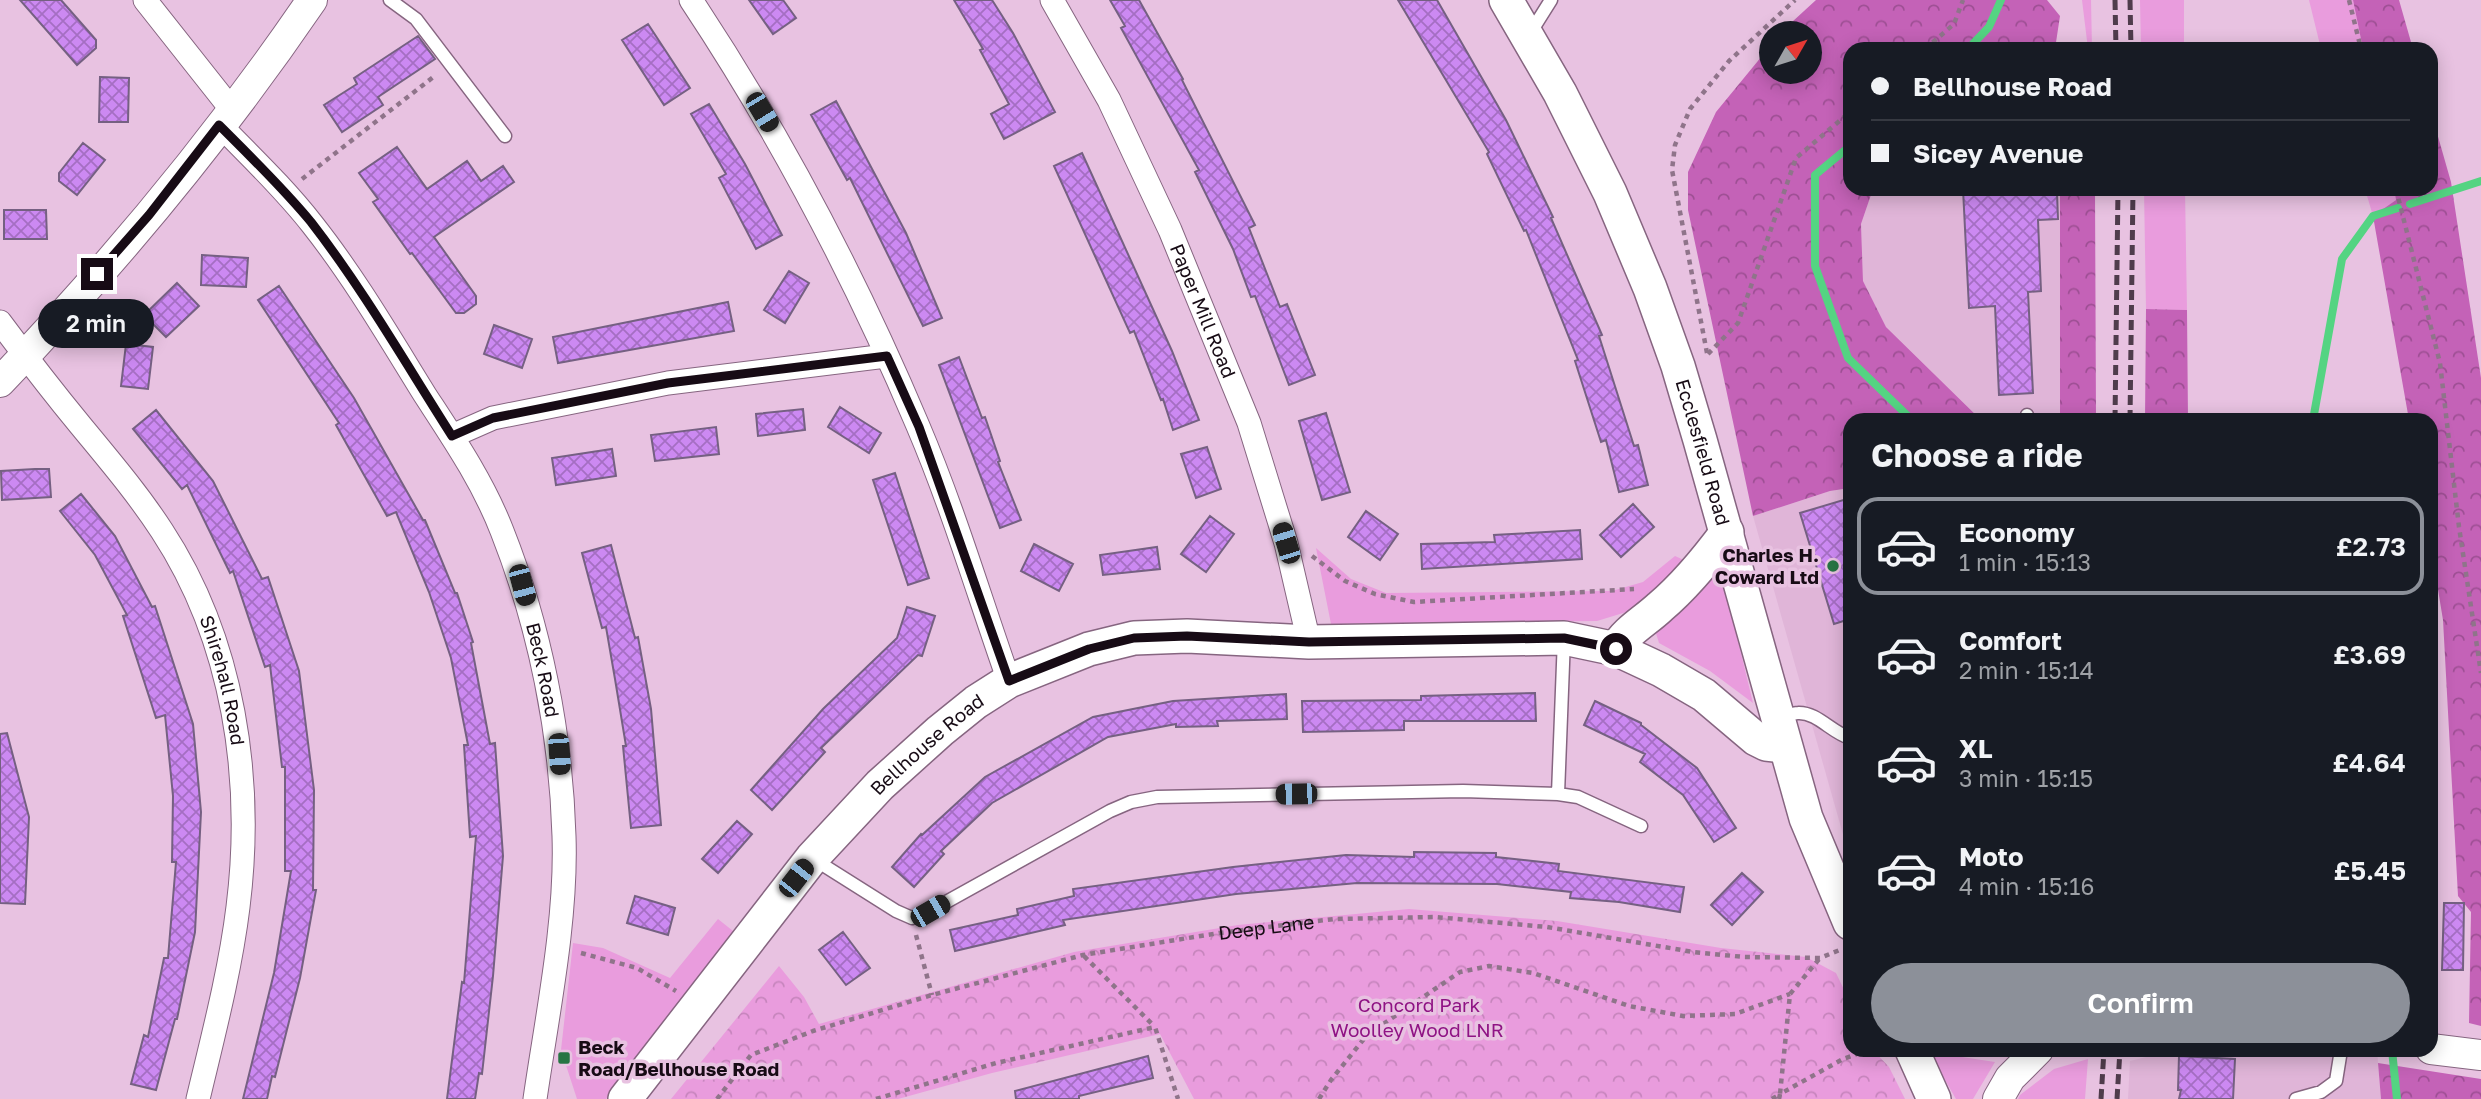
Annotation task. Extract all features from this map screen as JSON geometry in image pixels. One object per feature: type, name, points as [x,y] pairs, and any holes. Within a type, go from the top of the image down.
[{"type":"main road","name":"Ecclesfield Road","points":[[1506,0],[1560,93],[1610,193],[1650,288],[1678,366],[1727,532],[1780,732],[1806,818],[1843,906]]},
{"type":"main road","points":[[1616,649],[1633,627],[1659,609],[1693,575],[1727,532]]},
{"type":"main road","name":"Bellhouse Road","points":[[625,1099],[812,858],[880,785],[976,702],[1009,681],[1089,649],[1134,638],[1187,636],[1309,642],[1564,638],[1616,649],[1661,670],[1704,695],[1756,739],[1766,744],[1780,732]]},
{"type":"main road","points":[[1915,1057],[1934,1099]]},
{"type":"street","name":"Beck Road","points":[[145,0],[226,118],[343,267],[452,436],[501,528],[522,585],[543,666],[559,754],[565,838],[561,910],[535,1099]]},
{"type":"street","points":[[0,382],[149,215],[226,118],[312,0]]},
{"type":"street","points":[[691,0],[776,136],[860,296],[928,452],[1009,681]]},
{"type":"street","name":"Paper Mill Road","points":[[1052,0],[1109,100],[1170,230],[1249,423],[1286,543],[1309,642]]},
{"type":"street","name":"Shirehall Road","points":[[0,322],[163,531],[188,576],[209,626],[226,682],[238,738],[244,800],[243,853],[238,909],[198,1099]]},
{"type":"street","points":[[452,436],[493,418],[668,383],[887,356]]},
{"type":"street","points":[[2438,1050],[2481,1055]]},
{"type":"street","points":[[1998,1099],[2010,1078],[2031,1057]]},
{"type":"lane","points":[[390,0],[416,19],[505,136]]},
{"type":"lane","points":[[1528,37],[1551,0]]},
{"type":"lane","points":[[1558,794],[1564,638]]},
{"type":"lane","points":[[1780,732],[1798,713],[1818,719],[1843,735]]},
{"type":"lane","points":[[812,858],[896,911],[912,918],[930,911],[1083,824],[1130,802],[1157,797],[1463,791],[1558,794],[1578,797],[1641,826]]},
{"type":"lane","points":[[2296,1099],[2321,1092],[2336,1082],[2340,1057]]},
{"type":"path","points":[[1795,0],[1721,71],[1690,109],[1675,145],[1672,170],[1707,355],[1738,323],[1796,158],[1843,119]]},
{"type":"path","points":[[1933,42],[1954,24],[1963,0]]},
{"type":"path","points":[[2349,0],[2359,42]]},
{"type":"path","points":[[285,193],[451,64]]},
{"type":"path","points":[[2398,196],[2440,363],[2459,527],[2481,673]]},
{"type":"path","points":[[1286,543],[1314,556],[1345,581],[1375,594],[1414,602],[1640,589]]},
{"type":"path","name":"Deep Lane","points":[[717,1099],[751,1055],[813,1031],[932,995],[1083,955],[1219,933],[1321,920],[1435,917],[1547,927],[1706,954],[1820,958],[1843,950]]},
{"type":"path","points":[[912,918],[932,995]]},
{"type":"path","points":[[556,949],[600,957],[637,968],[698,1004]]},
{"type":"path","points":[[1083,955],[1155,1027],[1178,1099]]},
{"type":"path","points":[[1319,1099],[1367,1035],[1460,972],[1489,966],[1533,973],[1629,1006],[1683,1016],[1735,1014],[1790,994],[1820,958]]},
{"type":"path","points":[[1779,1096],[1790,994]]},
{"type":"path","points":[[876,1099],[996,1063],[1155,1027]]},
{"type":"path","points":[[1772,1099],[1849,1057]]},
{"type":"shaded area","points":[[1871,196],[2060,196],[2060,413],[1974,413],[1886,327],[1863,281],[1861,224]]},
{"type":"shaded area","points":[[1843,489],[1843,834],[1753,516]]},
{"type":"shaded area","points":[[2146,1057],[2378,1057],[2381,1099],[2128,1099],[2130,1061]]},
{"type":"green space","points":[[1816,0],[2047,0],[2060,16],[2056,42],[1843,42],[1843,196],[1871,196],[1861,224],[1863,281],[1886,327],[1974,413],[1843,413],[1843,489],[1753,516],[1688,210],[1688,172],[1716,112],[1759,60],[1759,84],[1822,84],[1822,21],[1793,21]]},
{"type":"green space","points":[[2082,0],[2091,0],[2092,42],[2087,42]]},
{"type":"green space","points":[[2140,0],[2184,0],[2184,42],[2141,42]]},
{"type":"green space","points":[[2309,0],[2353,0],[2362,42],[2319,42]]},
{"type":"green space","points":[[2353,0],[2399,0],[2411,42],[2362,42]]},
{"type":"green space","points":[[2438,136],[2451,182],[2481,378],[2481,1026],[2469,1023],[2471,912],[2458,896],[2443,620],[2438,590],[2438,413],[2408,413],[2373,216],[2396,200],[2395,196],[2438,196]]},
{"type":"green space","points":[[2060,196],[2095,196],[2096,413],[2060,413]]},
{"type":"green space","points":[[2144,196],[2185,196],[2187,310],[2146,309]]},
{"type":"green space","points":[[2367,196],[2395,196],[2396,200],[2373,216]]},
{"type":"green space","points":[[2146,309],[2187,310],[2188,413],[2145,413]]},
{"type":"green space","points":[[1316,548],[1351,579],[1386,593],[1612,591],[1643,582],[1675,556],[1686,561],[1646,606],[1597,621],[1331,624]]},
{"type":"green space","points":[[1715,576],[1724,583],[1753,703],[1710,671],[1659,643],[1655,630]]},
{"type":"green space","name":"Concord Park","points":[[1409,909],[1557,921],[1721,948],[1806,957],[1836,973],[1843,988],[1843,1057],[1880,1057],[1889,1067],[1905,1099],[1194,1099],[1160,1034],[992,1073],[898,1099],[671,1099],[779,966],[804,997],[819,1024],[1074,952],[1238,925]]},
{"type":"green space","points":[[718,919],[738,935],[606,1099],[577,1099],[561,1050],[573,943],[603,948],[670,978]]},
{"type":"green space","points":[[1932,1057],[1962,1057],[1995,1062],[1973,1099],[1956,1099]]},
{"type":"green space","points":[[2088,1059],[2085,1099],[2018,1099],[2054,1069]]},
{"type":"green space","points":[[2378,1063],[2481,1079],[2481,1099],[2381,1099]]},
{"type":"building","points":[[20,0],[61,0],[96,40],[96,48],[77,65]]},
{"type":"building","points":[[749,0],[783,0],[796,18],[773,34]]},
{"type":"building","points":[[954,0],[992,0],[1013,33],[1055,112],[1004,139],[991,114],[1009,104],[980,50],[983,49]]},
{"type":"building","points":[[1110,0],[1139,0],[1183,79],[1255,225],[1249,228],[1280,307],[1287,304],[1315,375],[1289,385],[1255,296],[1251,297],[1233,249],[1195,172],[1199,170],[1121,28],[1125,26]]},
{"type":"building","points":[[1398,0],[1437,0],[1506,120],[1553,217],[1551,218],[1602,335],[1599,336],[1634,446],[1638,445],[1648,485],[1619,492],[1606,440],[1601,442],[1575,361],[1578,360],[1526,230],[1524,231],[1487,154],[1489,152]]},
{"type":"building","points":[[648,24],[690,88],[664,105],[622,40]]},
{"type":"building","points":[[418,36],[435,59],[378,97],[383,105],[342,132],[324,105],[357,84],[354,78]]},
{"type":"building","points":[[100,77],[129,78],[128,122],[99,122]]},
{"type":"building","points":[[836,101],[906,233],[942,318],[923,326],[850,178],[847,180],[811,115]]},
{"type":"building","points":[[709,104],[745,164],[782,235],[756,249],[719,178],[726,174],[691,114]]},
{"type":"building","points":[[83,143],[105,160],[77,195],[59,181],[59,173]]},
{"type":"building","points":[[397,147],[427,189],[467,161],[481,181],[503,166],[514,182],[434,237],[476,296],[476,304],[464,313],[456,313],[412,253],[410,254],[373,202],[378,199],[359,173]]},
{"type":"building","points":[[1082,153],[1172,351],[1199,420],[1173,430],[1134,331],[1130,333],[1054,166]]},
{"type":"building","points":[[1963,196],[2057,196],[2058,219],[2038,220],[2041,291],[2028,292],[2033,393],[1999,395],[1995,306],[1969,308]]},
{"type":"building","points":[[4,210],[46,210],[47,239],[4,239]]},
{"type":"building","points":[[202,255],[248,258],[246,287],[201,285]]},
{"type":"building","points":[[789,271],[809,283],[785,323],[764,310]]},
{"type":"building","points":[[177,283],[199,306],[166,337],[144,315]]},
{"type":"building","points":[[279,286],[354,398],[425,520],[457,593],[473,642],[471,643],[490,744],[495,743],[503,856],[482,1074],[479,1073],[475,1099],[447,1099],[462,982],[464,983],[476,836],[470,837],[464,745],[468,745],[451,658],[429,592],[396,512],[387,516],[336,425],[339,423],[258,300]]},
{"type":"building","points":[[728,302],[734,331],[558,363],[553,337]]},
{"type":"building","points":[[494,325],[532,339],[522,368],[484,354]]},
{"type":"building","points":[[126,344],[153,347],[148,389],[121,386]]},
{"type":"building","points":[[959,357],[982,418],[985,417],[1000,461],[998,462],[1021,520],[1000,528],[939,365]]},
{"type":"building","points":[[840,407],[881,433],[869,453],[828,427]]},
{"type":"building","points":[[803,409],[805,430],[758,436],[756,414]]},
{"type":"building","points":[[156,410],[213,481],[262,579],[268,577],[299,671],[314,790],[313,890],[316,890],[300,978],[267,1099],[243,1099],[274,973],[291,871],[285,871],[285,767],[282,767],[270,665],[265,667],[233,571],[230,573],[187,485],[182,489],[133,429]]},
{"type":"building","points":[[1326,413],[1350,492],[1322,500],[1299,421]]},
{"type":"building","points":[[716,427],[719,454],[655,461],[651,435]]},
{"type":"building","points":[[1207,447],[1221,489],[1196,498],[1181,454]]},
{"type":"building","points":[[612,449],[616,476],[556,485],[552,458]]},
{"type":"building","points":[[49,469],[51,497],[2,500],[1,471]]},
{"type":"building","points":[[895,473],[929,578],[908,585],[873,480]]},
{"type":"building","points":[[81,494],[115,536],[152,607],[155,606],[193,724],[201,812],[195,932],[177,1019],[156,1090],[131,1084],[144,1035],[148,1037],[164,958],[168,958],[176,862],[172,862],[173,796],[165,715],[156,718],[123,616],[127,615],[95,555],[60,511]]},
{"type":"building","name":"Charles H. Coward Ltd","points":[[1843,500],[1843,621],[1834,624],[1800,513]]},
{"type":"building","points":[[1633,504],[1654,527],[1621,557],[1600,535]]},
{"type":"building","points":[[1366,511],[1398,534],[1380,560],[1348,537]]},
{"type":"building","points":[[1210,516],[1234,534],[1206,572],[1181,554]]},
{"type":"building","points":[[1580,530],[1582,559],[1422,569],[1421,544],[1495,542],[1494,535]]},
{"type":"building","points":[[1034,544],[1073,564],[1059,591],[1021,571]]},
{"type":"building","points":[[611,545],[635,638],[638,637],[651,709],[661,825],[631,828],[623,746],[626,746],[606,627],[602,628],[582,553]]},
{"type":"building","points":[[1157,547],[1160,569],[1103,575],[1100,555]]},
{"type":"building","points":[[907,607],[935,616],[922,656],[918,655],[821,748],[825,752],[772,810],[751,790],[823,709],[897,638]]},
{"type":"building","points":[[1535,693],[1536,721],[1404,721],[1404,730],[1303,732],[1302,701],[1421,700],[1421,696]]},
{"type":"building","points":[[1286,694],[1287,719],[1217,721],[1218,726],[1176,727],[1176,724],[1108,737],[992,803],[941,851],[944,854],[914,887],[892,867],[921,834],[985,777],[1093,717],[1173,701]]},
{"type":"building","points":[[1595,701],[1641,723],[1697,768],[1736,828],[1714,842],[1683,795],[1640,762],[1645,754],[1584,725]]},
{"type":"building","points":[[7,733],[29,817],[25,904],[0,903],[0,734]]},
{"type":"building","points":[[737,821],[752,834],[718,873],[702,859]]},
{"type":"building","points":[[1414,852],[1496,853],[1496,857],[1559,864],[1558,871],[1684,887],[1680,912],[1619,902],[1570,898],[1571,892],[1497,884],[1357,883],[1236,894],[1063,920],[1065,925],[955,951],[950,930],[1018,915],[1017,909],[1074,896],[1073,889],[1346,855],[1414,857]]},
{"type":"building","points":[[1742,873],[1763,892],[1732,925],[1711,905]]},
{"type":"building","points":[[635,896],[675,908],[668,935],[627,923]]},
{"type":"building","points":[[2444,903],[2464,903],[2463,970],[2442,970]]},
{"type":"building","points":[[843,932],[870,968],[846,985],[819,950]]},
{"type":"building","points":[[1148,1056],[1153,1078],[1079,1096],[1079,1099],[1016,1099],[1015,1091]]},
{"type":"building","points":[[2179,1057],[2235,1059],[2233,1099],[2179,1099],[2181,1090],[2178,1090]]},
{"type":"waterway","points":[[1975,42],[1989,27],[2001,0]]},
{"type":"waterway","points":[[1843,152],[1815,175],[1815,266],[1848,358],[1905,413]]},
{"type":"waterway","points":[[2438,195],[2481,181]]},
{"type":"waterway","points":[[2410,204],[2435,196]]},
{"type":"waterway","points":[[2314,413],[2342,259],[2373,216],[2398,208]]},
{"type":"waterway","points":[[2393,1057],[2397,1099]]},
{"type":"railway","points":[[2115,0],[2116,42]]},
{"type":"railway","points":[[2130,0],[2131,42]]},
{"type":"railway","points":[[2115,413],[2118,196]]},
{"type":"railway","points":[[2130,413],[2133,196]]},
{"type":"railway","points":[[2101,1099],[2104,1057]]},
{"type":"railway","points":[[2117,1099],[2120,1057]]},
{"type":"place","name":"Charles H. Coward Ltd","points":[[1833,566]]},
{"type":"place","name":"Beck Road/Bellhouse Road","points":[[564,1058]]},
{"type":"route","points":[[97,274],[149,215],[219,125],[302,211],[387,333],[452,436],[493,418],[668,383],[887,356],[919,427],[1009,681],[1089,649],[1134,638],[1187,636],[1309,642],[1564,638],[1616,649]]},
{"type":"park label","name":"Woolley Wood LNR","points":[[1417,1030]]}]
